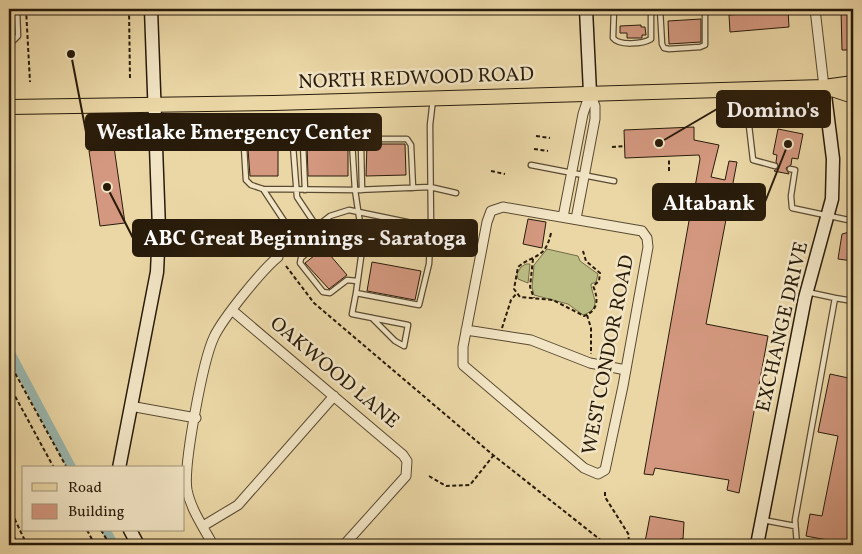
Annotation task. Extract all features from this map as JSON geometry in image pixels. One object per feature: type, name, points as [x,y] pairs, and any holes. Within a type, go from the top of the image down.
[{"type":"main road","name":"NORTH REDWOOD ROAD","points":[[9,107],[433,98],[824,86],[853,83]]},
{"type":"main road","points":[[824,86],[853,96]]},
{"type":"street","points":[[120,466],[130,406],[157,272],[159,229],[151,9]]},
{"type":"street","points":[[586,9],[590,93],[596,112],[576,219],[503,207],[491,211],[487,222],[466,330],[530,340],[590,363],[626,370]]},
{"type":"street","points":[[816,9],[824,86]]},
{"type":"street","name":"EXCHANGE DRIVE","points":[[757,545],[806,292],[829,216],[834,172],[824,86]]},
{"type":"street","points":[[563,217],[583,114],[590,93]]},
{"type":"street","name":"WEST CONDOR ROAD","points":[[466,330],[463,365],[584,468],[598,474],[605,470],[626,370],[648,247],[647,238],[642,231],[576,219]]},
{"type":"street","points":[[213,545],[191,503],[186,482],[187,466],[210,346],[219,329],[276,254]]},
{"type":"street","name":"OAKWOOD LANE","points":[[233,310],[403,455],[408,465],[406,476],[344,545]]},
{"type":"street","points":[[203,526],[226,514],[238,505],[334,396]]},
{"type":"street","points":[[130,406],[196,418]]},
{"type":"street","points":[[131,532],[138,545]]},
{"type":"lane","points":[[9,45],[18,36],[17,9]]},
{"type":"lane","points":[[614,9],[614,38],[620,42],[647,41],[651,39],[651,9]]},
{"type":"lane","points":[[660,9],[662,44],[666,49],[700,48],[705,45],[705,9]]},
{"type":"lane","points":[[744,88],[753,160],[775,166]]},
{"type":"lane","points":[[356,293],[419,305],[429,254],[431,227],[430,125],[433,98]]},
{"type":"lane","points":[[362,190],[361,144],[365,140],[407,138],[411,145],[413,188]]},
{"type":"lane","points":[[305,190],[303,144],[307,141],[348,140],[352,147],[354,190],[363,243],[352,314],[408,325],[404,346],[395,341],[372,318]]},
{"type":"lane","points":[[316,227],[297,197],[295,190],[293,146],[290,142],[250,142],[244,147],[246,180],[251,185],[263,189],[295,190],[362,190],[430,188],[456,193]]},
{"type":"lane","points":[[531,165],[614,180]]},
{"type":"lane","points":[[790,169],[795,170],[791,196],[792,208],[853,221]]},
{"type":"lane","points":[[263,189],[298,242]]},
{"type":"lane","points":[[276,254],[298,242],[330,216],[349,210],[431,227]]},
{"type":"lane","points":[[357,281],[347,280],[330,294],[323,292],[300,263],[301,258],[326,236],[429,254]]},
{"type":"lane","points":[[806,292],[853,301]]},
{"type":"lane","points":[[797,545],[795,526],[835,298]]},
{"type":"lane","points":[[762,520],[795,526]]},
{"type":"path","points":[[26,9],[30,82]]},
{"type":"path","points":[[129,9],[130,80]]},
{"type":"path","points":[[536,136],[550,138]]},
{"type":"path","points":[[612,147],[625,146]]},
{"type":"path","points":[[534,149],[548,151]]},
{"type":"path","points":[[669,158],[669,171]]},
{"type":"path","points":[[491,171],[505,174]]},
{"type":"path","points":[[516,294],[514,283],[518,267],[542,254],[549,244],[551,233]]},
{"type":"path","points":[[170,249],[276,254]]},
{"type":"path","points":[[516,294],[524,298],[553,300],[578,315],[587,315],[595,309],[597,295],[593,286],[599,281],[600,273],[586,261],[583,250]]},
{"type":"path","points":[[533,259],[530,287],[534,298]]},
{"type":"path","points":[[286,266],[314,303],[493,455],[607,545]]},
{"type":"path","points":[[501,329],[506,322],[511,300],[516,294]]},
{"type":"path","points":[[587,315],[591,328],[592,355]]},
{"type":"path","points":[[9,362],[66,466]]},
{"type":"path","points":[[9,385],[53,466]]},
{"type":"path","points":[[429,476],[446,486],[470,484],[493,455]]},
{"type":"path","points":[[605,492],[606,497],[629,535],[628,545]]},
{"type":"path","points":[[9,507],[27,545]]},
{"type":"path","points":[[89,532],[95,545]]},
{"type":"path","points":[[103,532],[110,545]]},
{"type":"green space","points":[[547,249],[578,256],[580,261],[598,274],[596,282],[591,284],[595,306],[589,312],[583,315],[568,304],[534,295],[532,287],[534,265]]},
{"type":"green space","points":[[530,264],[528,283],[518,279],[517,274],[521,267]]},
{"type":"building","points":[[841,9],[853,9],[853,50],[842,50]]},
{"type":"building","points":[[788,10],[789,27],[730,32],[729,15]]},
{"type":"building","points":[[701,19],[701,42],[669,44],[668,21]]},
{"type":"building","points":[[641,25],[641,27],[645,27],[646,35],[642,35],[642,38],[627,38],[627,33],[620,33],[620,26]]},
{"type":"building","points":[[694,127],[694,140],[719,145],[711,177],[725,180],[729,161],[737,162],[706,324],[768,336],[739,493],[727,490],[729,480],[655,468],[653,475],[644,474],[700,159],[699,155],[625,158],[624,130]]},
{"type":"building","points":[[778,129],[803,134],[798,159],[792,158],[791,165],[786,168],[789,174],[774,171],[779,167],[776,162],[777,155],[773,154]]},
{"type":"building","points":[[367,144],[405,144],[406,175],[366,176]]},
{"type":"building","points":[[348,145],[348,176],[308,176],[307,146]]},
{"type":"building","points":[[114,147],[125,223],[100,226],[89,151]]},
{"type":"building","points":[[278,148],[278,176],[250,176],[248,149]]},
{"type":"building","points":[[528,219],[546,222],[542,248],[523,244]]},
{"type":"building","points":[[853,231],[853,261],[838,259],[842,234]]},
{"type":"building","points":[[324,248],[347,275],[329,289],[305,263]]},
{"type":"building","points":[[372,262],[421,271],[415,300],[367,291]]},
{"type":"building","points":[[830,374],[853,379],[853,545],[806,536],[810,514],[822,516],[838,436],[818,432]]},
{"type":"building","points":[[650,516],[684,522],[683,539],[680,539],[680,542],[676,541],[675,545],[645,542]]},
{"type":"building","points":[[9,523],[18,545],[9,545]]},
{"type":"waterway","points":[[9,350],[71,466]]},
{"type":"waterway","points":[[107,532],[114,545]]},
{"type":"place","name":"Westlake Emergency Center","points":[[71,54]]},
{"type":"place","name":"Domino's","points":[[659,143]]},
{"type":"place","name":"Altabank","points":[[788,144]]},
{"type":"place","name":"ABC Great Beginnings - Saratoga","points":[[107,187]]}]
